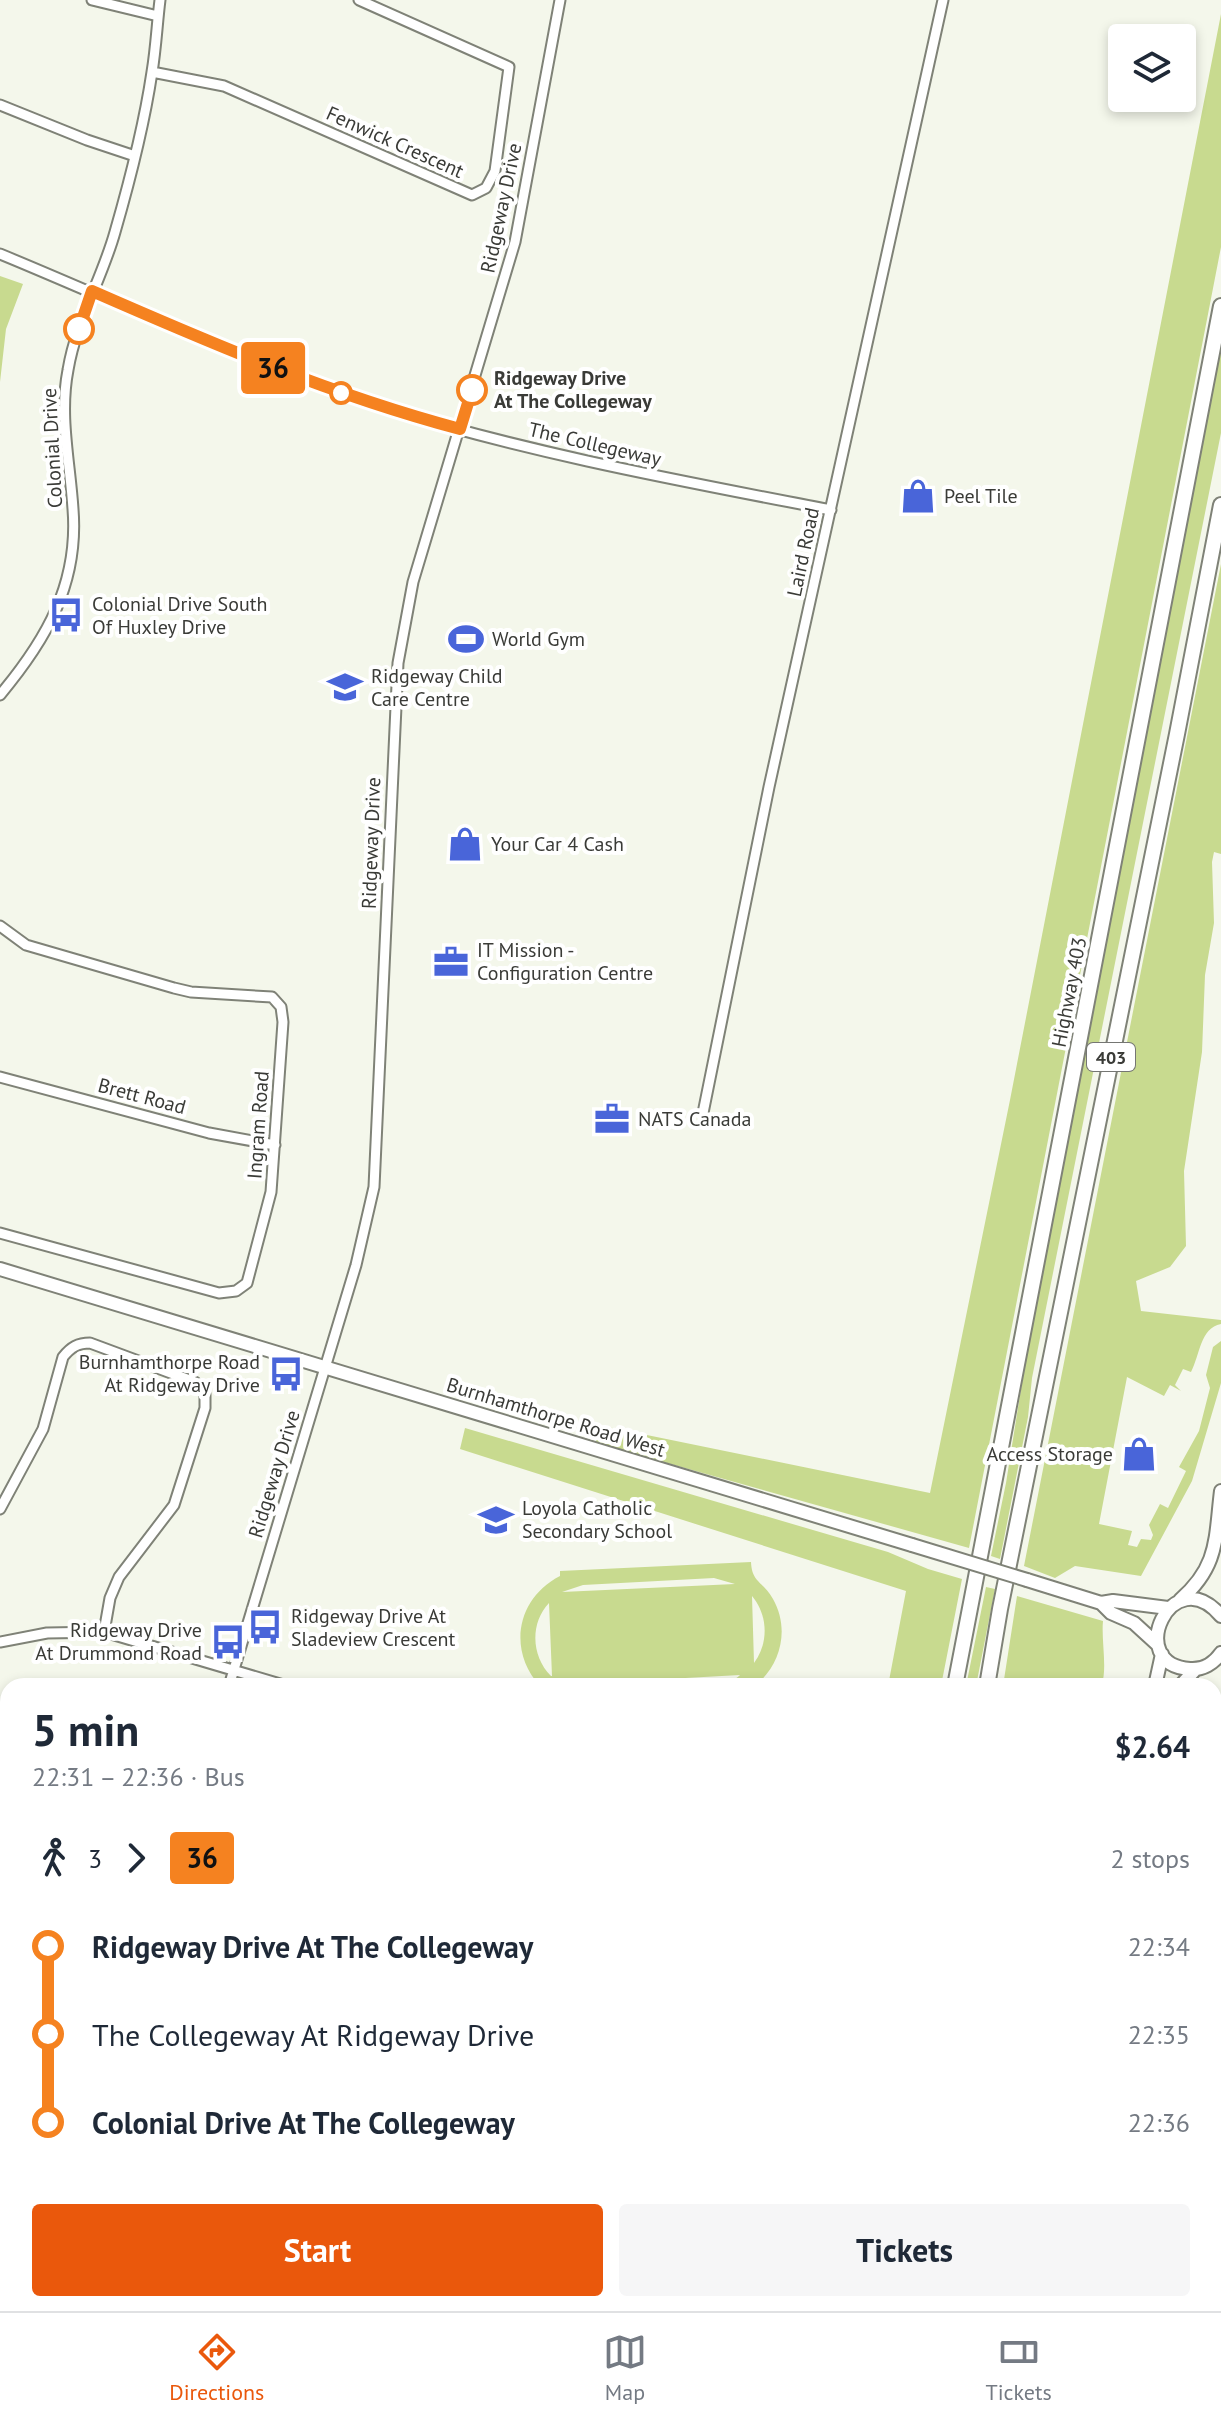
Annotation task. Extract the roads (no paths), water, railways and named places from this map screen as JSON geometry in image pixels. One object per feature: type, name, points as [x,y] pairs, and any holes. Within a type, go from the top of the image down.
[{"type":"highway","name":"Highway 403","points":[[957,1678],[1221,306]]},
{"type":"highway","name":"403","points":[[988,1678],[1221,505]]},
{"type":"main road","name":"Burnhamthorpe Road West","points":[[0,1269],[1101,1603],[1173,1605],[1188,1599],[1200,1600],[1211,1605],[1220,1615]]},
{"type":"main road","points":[[1156,1678],[1160,1649],[1158,1624],[1173,1605],[1196,1586],[1210,1564],[1221,1491]]},
{"type":"main road","points":[[1220,1615],[1221,1600]]},
{"type":"main road","name":"Burnhamthorpe Road West","points":[[1101,1603],[1111,1613],[1134,1623],[1177,1667],[1196,1669]]},
{"type":"main road","points":[[1188,1678],[1196,1669],[1215,1664],[1221,1653]]},
{"type":"street","points":[[92,0],[158,16]]},
{"type":"street","name":"Colonial Drive","points":[[0,695],[39,646],[67,578],[74,528],[64,423],[65,386],[72,350],[114,237],[135,156],[152,72],[160,0]]},
{"type":"street","name":"Fenwick Crescent","points":[[152,72],[224,86],[472,195],[486,188],[495,171],[509,67],[359,0]]},
{"type":"street","name":"Ridgeway Drive","points":[[232,1678],[360,1253],[374,1187],[398,663],[413,582],[515,242],[560,0]]},
{"type":"street","name":"Laird Road","points":[[703,1113],[766,801],[943,0]]},
{"type":"street","points":[[0,105],[135,156]]},
{"type":"street","name":"The Collegeway","points":[[0,254],[219,347],[349,397],[541,452],[831,510]]},
{"type":"street","name":"Ingram Road","points":[[0,926],[26,945],[174,988],[191,992],[272,997],[281,1007],[283,1022],[268,1208],[247,1283],[236,1291],[219,1293],[0,1233]]},
{"type":"street","name":"Brett Road","points":[[0,1077],[209,1133],[275,1145]]},
{"type":"street","points":[[0,1509],[43,1429],[63,1357],[80,1343],[90,1343],[195,1382],[205,1394],[205,1408],[178,1495],[169,1513],[119,1577],[110,1598],[104,1632]]},
{"type":"street","points":[[0,1642],[47,1633],[104,1632],[260,1678]]},
{"type":"place","name":"Ridgeway Drive At The Collegeway","points":[[472,390]]},
{"type":"place","name":"Peel Tile","points":[[918,496]]},
{"type":"place","name":"Colonial Drive South Of Huxley Drive","points":[[66,615]]},
{"type":"place","name":"World Gym","points":[[466,639]]},
{"type":"place","name":"Ridgeway Child Care Centre","points":[[345,687]]},
{"type":"place","name":"Your Car 4 Cash","points":[[465,844]]},
{"type":"place","name":"IT Mission - Configuration Centre","points":[[451,962]]},
{"type":"place","name":"NATS Canada","points":[[612,1119]]},
{"type":"place","name":"Burnhamthorpe Road At Ridgeway Drive","points":[[286,1374]]},
{"type":"place","name":"Access Storage","points":[[1139,1454]]},
{"type":"place","name":"Loyola Catholic Secondary School","points":[[496,1520]]},
{"type":"place","name":"Ridgeway Drive At Sladeview Crescent","points":[[265,1627]]},
{"type":"place","name":"Ridgeway Drive At Drummond Road","points":[[228,1642]]}]
